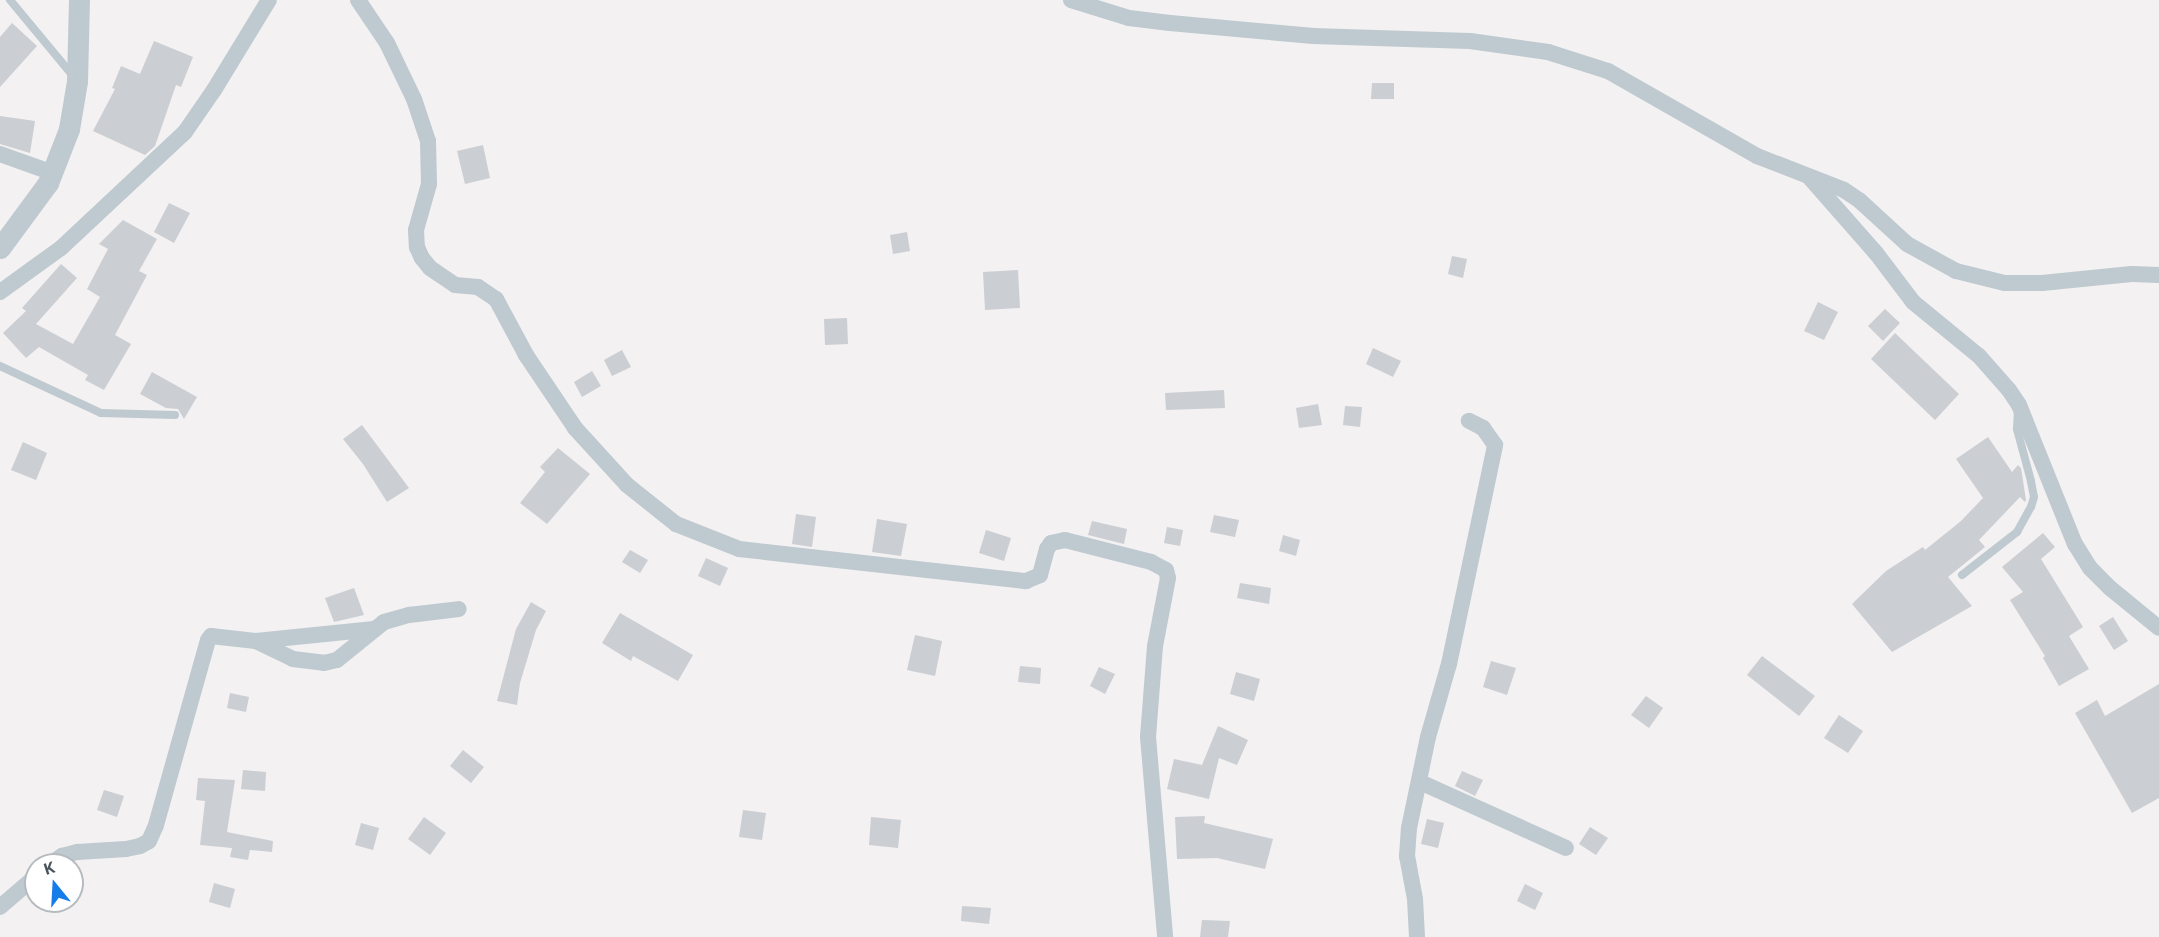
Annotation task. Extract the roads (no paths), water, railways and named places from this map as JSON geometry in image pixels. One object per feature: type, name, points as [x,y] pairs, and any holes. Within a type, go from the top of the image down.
[{"type":"street","points":[[0,248],[35,204],[53,172],[69,129],[77,81],[79,0]]},
{"type":"street","points":[[0,292],[61,248],[185,132],[214,90],[269,0]]},
{"type":"street","points":[[358,0],[391,53],[414,99],[428,141],[429,184],[416,230],[417,248],[422,258],[430,268],[455,285],[478,287],[496,299],[526,355],[575,428],[627,485],[676,524],[739,549],[1026,582],[1040,574],[1051,543],[1065,540],[1162,565],[1168,578],[1155,646],[1148,737],[1165,937]]},
{"type":"street","points":[[1071,0],[1129,18],[1170,23],[1313,36],[1470,41],[1548,52],[1608,71],[1638,86],[1716,134],[1844,190],[1859,200],[1907,244],[1956,271],[2005,283],[2043,283],[2132,274],[2159,275]]},
{"type":"street","points":[[0,154],[53,172]]},
{"type":"street","points":[[1810,177],[1876,253],[1913,302],[1978,356],[2019,405],[2074,544],[2090,568],[2110,588],[2159,628]]},
{"type":"street","points":[[1417,937],[1407,846],[1428,737],[1449,664],[1494,455],[1495,445],[1491,437],[1483,428],[1469,421]]},
{"type":"street","points":[[256,641],[293,658],[324,663],[337,660],[374,629],[398,618],[459,609]]},
{"type":"street","points":[[73,853],[126,849],[149,841],[156,825],[211,636],[219,635],[256,641],[374,629]]},
{"type":"street","points":[[1420,782],[1566,848]]},
{"type":"street","points":[[0,907],[24,886]]},
{"type":"lane","points":[[10,0],[40,40],[77,81]]},
{"type":"lane","points":[[0,366],[101,413],[175,415]]},
{"type":"lane","points":[[1962,575],[2017,532],[2031,507],[2034,497],[2017,429],[2019,405]]}]
